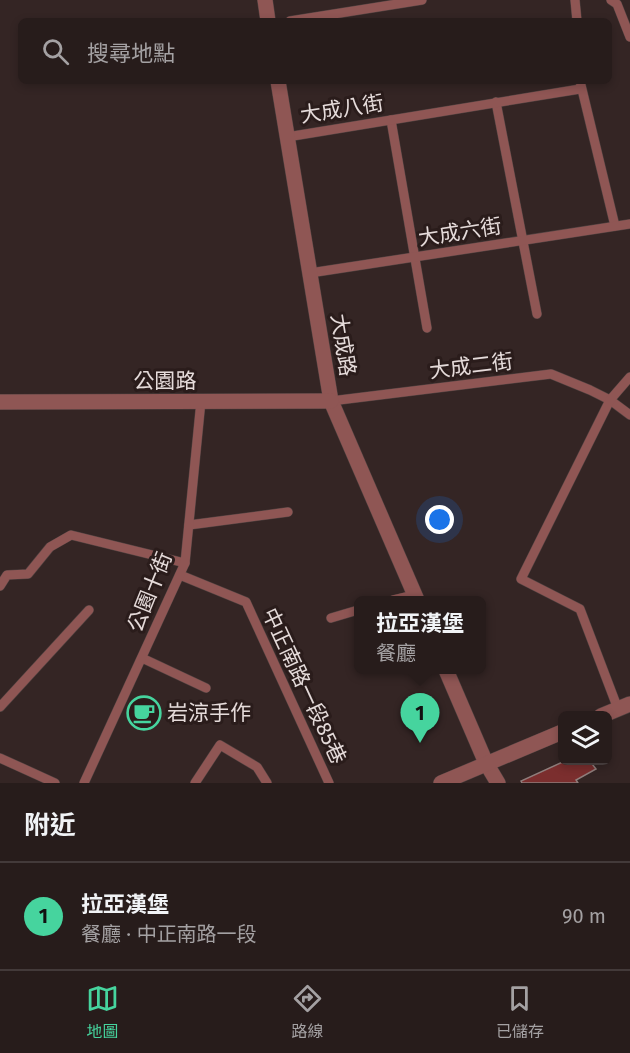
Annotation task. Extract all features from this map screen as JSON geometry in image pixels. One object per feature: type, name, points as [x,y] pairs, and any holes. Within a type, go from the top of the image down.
[{"type":"street","points":[[265,0],[268,18]]},
{"type":"street","name":"大成路","points":[[278,84],[331,401],[414,596]]},
{"type":"street","name":"公園路","points":[[0,402],[331,401]]},
{"type":"street","points":[[448,674],[486,763],[498,783]]},
{"type":"street","points":[[441,783],[558,734]]},
{"type":"lane","points":[[309,18],[422,0]]},
{"type":"lane","points":[[575,0],[577,18]]},
{"type":"lane","points":[[611,0],[617,4],[630,38]]},
{"type":"lane","points":[[580,85],[615,226]]},
{"type":"lane","name":"大成八街","points":[[287,137],[496,102],[580,85]]},
{"type":"lane","points":[[496,102],[537,314]]},
{"type":"lane","points":[[391,120],[427,328]]},
{"type":"lane","name":"大成六街","points":[[310,273],[630,224]]},
{"type":"lane","name":"大成二街","points":[[331,401],[551,374],[610,400],[630,415]]},
{"type":"lane","points":[[624,706],[580,609],[521,579],[610,400],[630,377]]},
{"type":"lane","name":"公園十街","points":[[84,783],[184,563],[201,401]]},
{"type":"lane","points":[[189,525],[288,512]]},
{"type":"lane","points":[[0,586],[7,575],[28,574],[50,547],[71,535],[184,563]]},
{"type":"lane","name":"中正南路一段85巷","points":[[180,575],[246,602],[329,783]]},
{"type":"lane","points":[[0,707],[89,610]]},
{"type":"lane","points":[[331,618],[354,611]]},
{"type":"lane","points":[[142,658],[206,688]]},
{"type":"lane","points":[[195,783],[220,745],[257,767],[267,783]]},
{"type":"lane","points":[[0,758],[55,783]]},
{"type":"building","points":[[558,764],[593,765],[596,769],[576,780],[578,783],[522,783],[521,781]]},
{"type":"place","name":"岩涼手作","points":[[144,713]]},
{"type":"place","name":"拉亞漢堡","points":[[420,743]]}]
